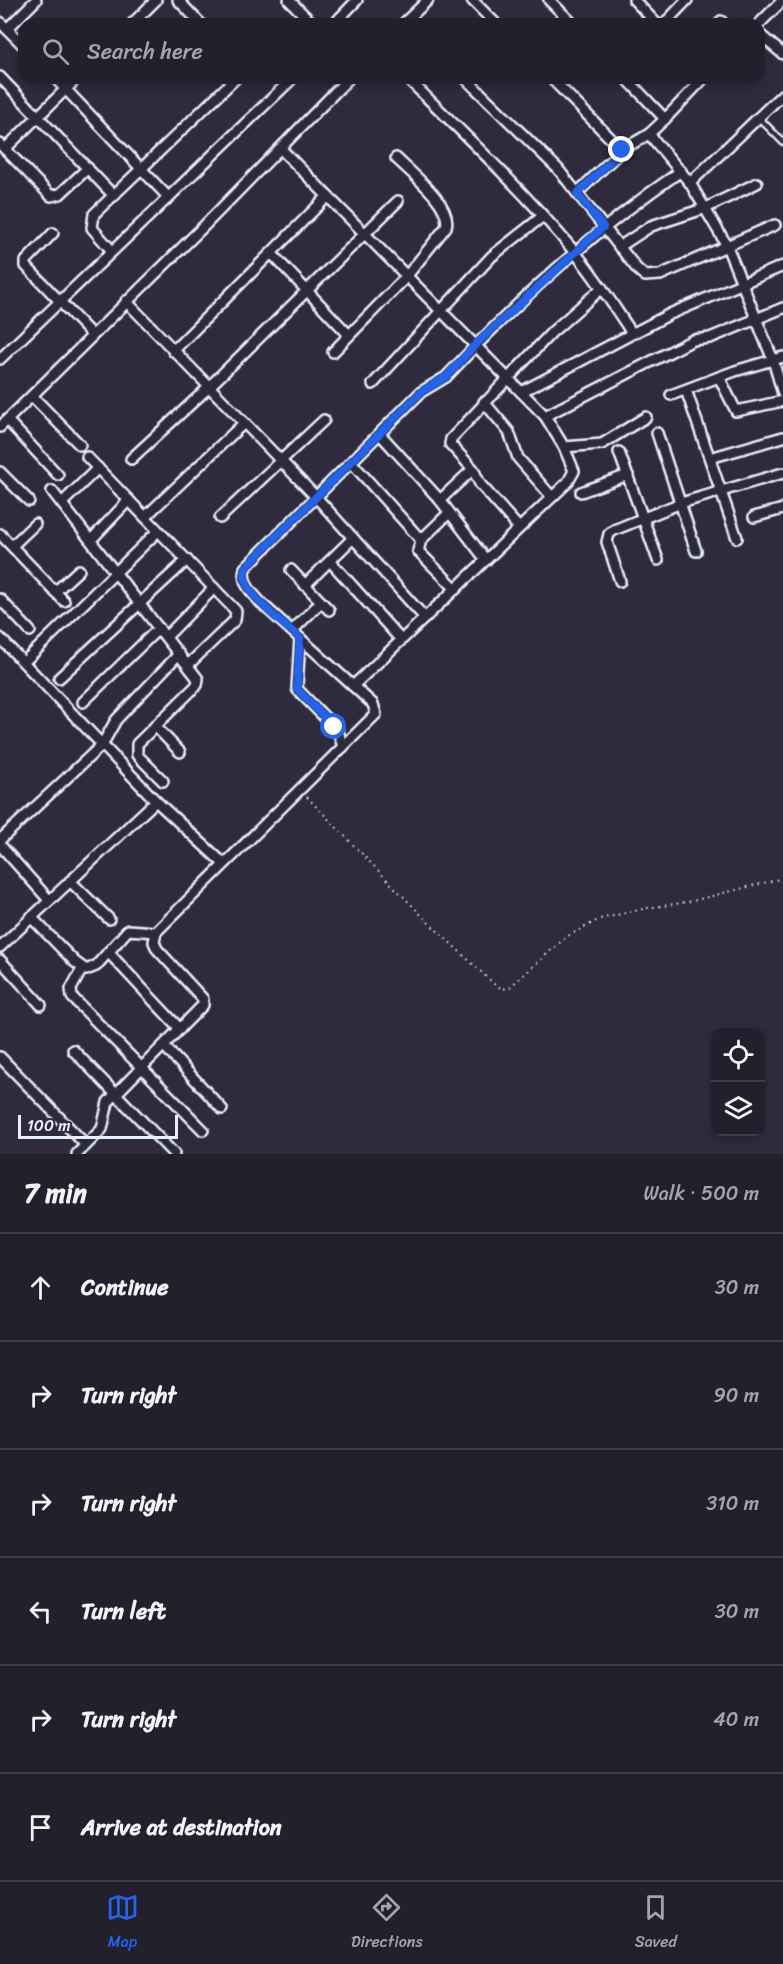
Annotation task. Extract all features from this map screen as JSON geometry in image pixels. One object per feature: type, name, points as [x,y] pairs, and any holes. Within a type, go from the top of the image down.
[{"type":"street","points":[[18,40],[3,25],[36,0]]},
{"type":"street","points":[[138,18],[156,0]]},
{"type":"street","points":[[177,0],[195,18]]},
{"type":"street","points":[[289,0],[307,18]]},
{"type":"street","points":[[340,18],[357,0]]},
{"type":"street","points":[[411,18],[428,0]]},
{"type":"street","points":[[472,0],[490,18]]},
{"type":"street","points":[[549,0],[567,18]]},
{"type":"street","points":[[634,0],[651,18]]},
{"type":"street","points":[[670,18],[687,0]]},
{"type":"street","points":[[765,18],[783,0]]},
{"type":"street","points":[[301,18],[304,15]]},
{"type":"street","points":[[765,39],[783,54]]},
{"type":"street","points":[[0,77],[114,196]]},
{"type":"street","points":[[61,84],[169,198]]},
{"type":"street","points":[[71,84],[2,146],[54,197],[88,168]]},
{"type":"street","points":[[112,251],[90,225],[94,214],[230,84]]},
{"type":"street","points":[[0,359],[287,84]]},
{"type":"street","points":[[58,475],[4,423],[343,84]]},
{"type":"street","points":[[413,84],[502,171],[575,251],[632,333]]},
{"type":"street","points":[[471,84],[549,161],[637,269],[649,277],[660,275],[726,244],[775,225]]},
{"type":"street","points":[[557,84],[622,150]]},
{"type":"street","points":[[632,84],[665,118]]},
{"type":"street","points":[[577,194],[622,150],[649,134],[698,84]]},
{"type":"street","points":[[690,183],[783,94]]},
{"type":"street","points":[[649,134],[690,183],[726,244],[757,320],[778,358],[783,394]]},
{"type":"street","points":[[280,149],[326,198],[545,416],[564,447],[574,471],[568,482],[353,686]]},
{"type":"street","points":[[333,352],[406,277],[443,234],[448,217],[442,204],[396,158]]},
{"type":"street","points":[[77,1154],[102,1129],[108,1102],[201,1008],[203,999],[157,949],[154,942],[156,932],[293,794],[374,717],[376,710],[353,686],[253,594],[243,574],[249,562],[317,498],[421,392],[446,377],[475,345],[575,251],[603,227],[681,171]]},
{"type":"street","points":[[619,247],[651,226],[706,208],[757,183]]},
{"type":"street","points":[[172,351],[326,198]]},
{"type":"street","points":[[131,459],[308,292],[398,201]]},
{"type":"street","points":[[373,384],[492,256],[543,216]]},
{"type":"street","points":[[53,233],[25,264],[92,335]]},
{"type":"street","points":[[272,254],[349,335]]},
{"type":"street","points":[[521,392],[632,333],[783,266]]},
{"type":"street","points":[[519,528],[480,484],[473,469],[450,441],[484,402],[552,332],[602,288]]},
{"type":"street","points":[[126,301],[317,498],[425,618]]},
{"type":"street","points":[[545,416],[693,340],[710,338],[783,308]]},
{"type":"street","points":[[671,395],[778,358]]},
{"type":"street","points":[[719,377],[736,411],[783,401]]},
{"type":"street","points":[[686,390],[737,538]]},
{"type":"street","points":[[32,396],[80,446]]},
{"type":"street","points":[[484,402],[509,432],[518,458],[552,497]]},
{"type":"street","points":[[564,447],[602,444],[646,417]]},
{"type":"street","points":[[220,518],[324,420]]},
{"type":"street","points":[[145,517],[244,423]]},
{"type":"street","points":[[380,434],[440,500],[448,514],[486,560]]},
{"type":"street","points":[[657,434],[696,551]]},
{"type":"street","points":[[710,458],[783,436]]},
{"type":"street","points":[[620,452],[658,560]]},
{"type":"street","points":[[87,457],[236,611],[237,618],[188,665]]},
{"type":"street","points":[[352,463],[421,540]]},
{"type":"street","points":[[62,503],[98,468]]},
{"type":"street","points":[[440,500],[473,469]]},
{"type":"street","points":[[0,472],[29,501]]},
{"type":"street","points":[[620,581],[607,538],[614,530],[681,503],[783,473]]},
{"type":"street","points":[[581,492],[628,475]]},
{"type":"street","points":[[52,490],[198,679],[197,685],[136,744],[136,752],[163,781]]},
{"type":"street","points":[[91,540],[129,500]]},
{"type":"street","points":[[754,517],[783,509]]},
{"type":"street","points":[[448,514],[421,540],[418,547],[420,553],[456,589]]},
{"type":"street","points":[[12,546],[35,524]]},
{"type":"street","points":[[28,658],[158,531]]},
{"type":"street","points":[[0,534],[64,602]]},
{"type":"street","points":[[305,585],[353,538]]},
{"type":"street","points":[[59,678],[186,560]]},
{"type":"street","points":[[330,561],[401,640]]},
{"type":"street","points":[[55,592],[79,570]]},
{"type":"street","points":[[291,570],[329,610]]},
{"type":"street","points":[[166,636],[214,588]]},
{"type":"street","points":[[0,599],[30,631]]},
{"type":"street","points":[[321,602],[296,634],[297,689],[338,730],[343,747]]},
{"type":"street","points":[[82,702],[159,628]]},
{"type":"street","points":[[0,638],[156,801],[224,864]]},
{"type":"street","points":[[0,840],[102,745],[116,720],[179,654]]},
{"type":"street","points":[[155,726],[180,752]]},
{"type":"street","points":[[0,947],[156,801]]},
{"type":"street","points":[[0,845],[49,900]]},
{"type":"street","points":[[70,880],[109,919]]},
{"type":"street","points":[[31,917],[82,969]]},
{"type":"street","points":[[156,932],[134,928],[128,930],[96,966],[82,969],[71,989],[72,997],[202,1130]]},
{"type":"street","points":[[108,952],[180,1029]]},
{"type":"street","points":[[0,960],[41,1005]]},
{"type":"street","points":[[164,1046],[222,1108]]},
{"type":"street","points":[[73,1050],[117,1094],[170,1153]]},
{"type":"street","points":[[0,1057],[86,1145]]},
{"type":"lane","points":[[758,117],[783,142]]},
{"type":"path","points":[[293,794],[311,799],[428,922],[495,985],[503,989],[510,987],[566,937],[600,919],[647,908],[688,902],[783,878]]},
{"type":"route","points":[[334,727],[297,689],[296,672],[300,638],[253,594],[244,578],[245,568],[421,392],[430,384],[446,377],[475,345],[603,227],[577,194],[622,150]]}]
